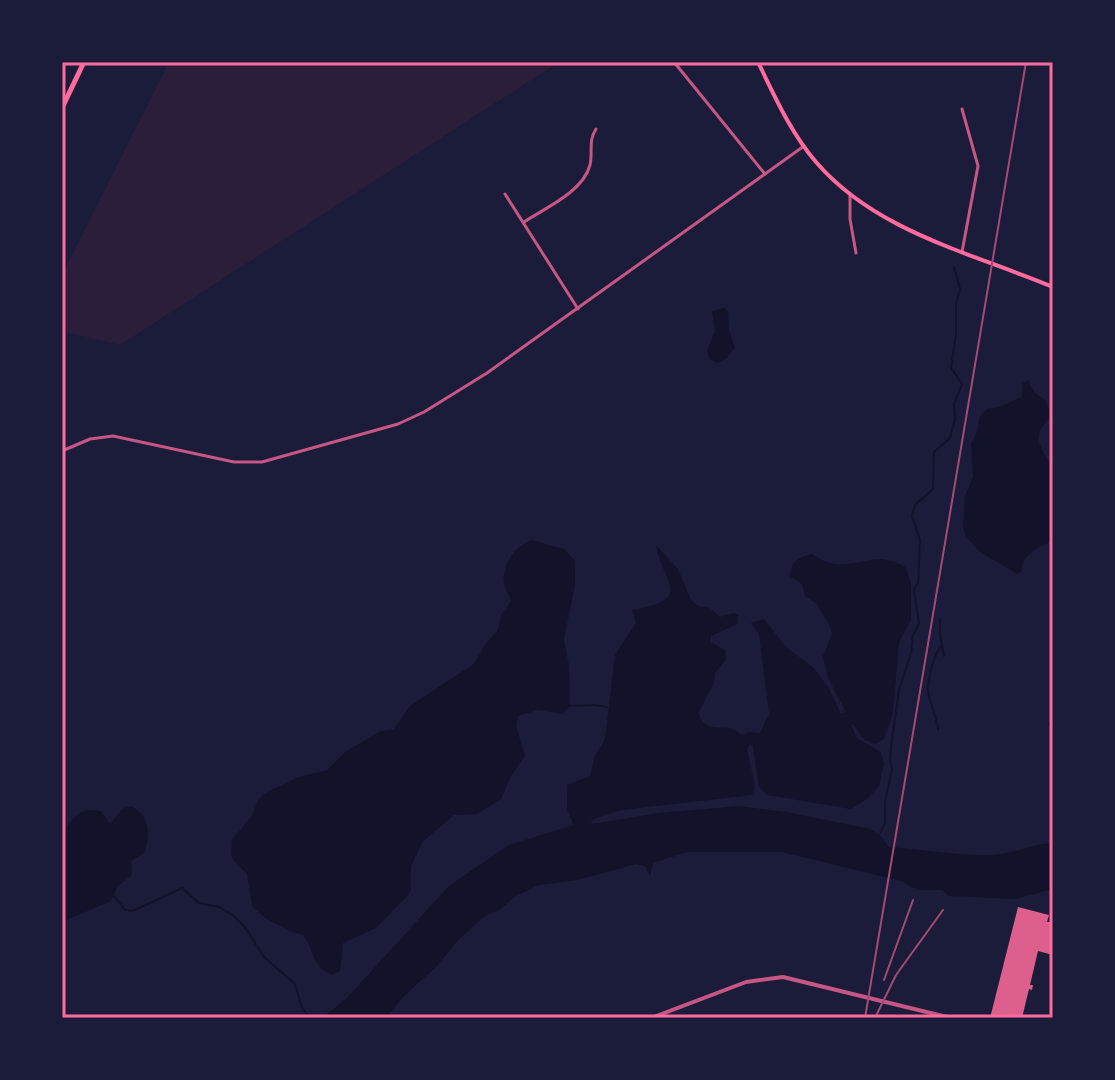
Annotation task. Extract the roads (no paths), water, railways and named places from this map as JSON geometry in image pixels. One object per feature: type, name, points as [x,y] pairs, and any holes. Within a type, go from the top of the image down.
[{"type":"main road","points":[[62,108],[84,62]]},
{"type":"main road","points":[[758,62],[804,146],[823,170],[850,193],[896,223],[1053,287]]},
{"type":"street","points":[[674,62],[765,174]]},
{"type":"street","points":[[962,109],[978,166],[962,252]]},
{"type":"street","points":[[524,222],[583,180],[590,165],[591,137],[596,129]]},
{"type":"street","points":[[62,451],[90,439],[113,436],[234,462],[262,462],[289,457],[415,417],[487,373],[804,146]]},
{"type":"street","points":[[850,193],[850,219],[856,253]]},
{"type":"street","points":[[505,194],[578,309]]},
{"type":"street","points":[[651,1018],[746,982],[783,977],[951,1018]]},
{"type":"waterway","points":[[880,833],[885,823],[899,690],[919,623],[914,590],[918,583],[920,540],[912,516],[915,505],[933,489],[934,452],[950,438],[955,419],[954,404],[962,384],[951,368],[960,289],[954,267]]},
{"type":"waterway","points":[[940,619],[944,656]]},
{"type":"waterway","points":[[938,729],[928,690],[932,667],[941,646]]},
{"type":"waterway","points":[[570,706],[607,707]]},
{"type":"waterway","points":[[1049,725],[1053,713]]},
{"type":"waterway","points":[[114,896],[125,910],[133,911],[182,888],[199,903],[219,907],[233,915],[264,957],[295,984],[302,1008],[310,1018]]},
{"type":"railway","points":[[865,1018],[1026,62]]},
{"type":"railway","points":[[884,980],[913,900]]},
{"type":"railway","points":[[875,1018],[896,975],[943,910]]}]
